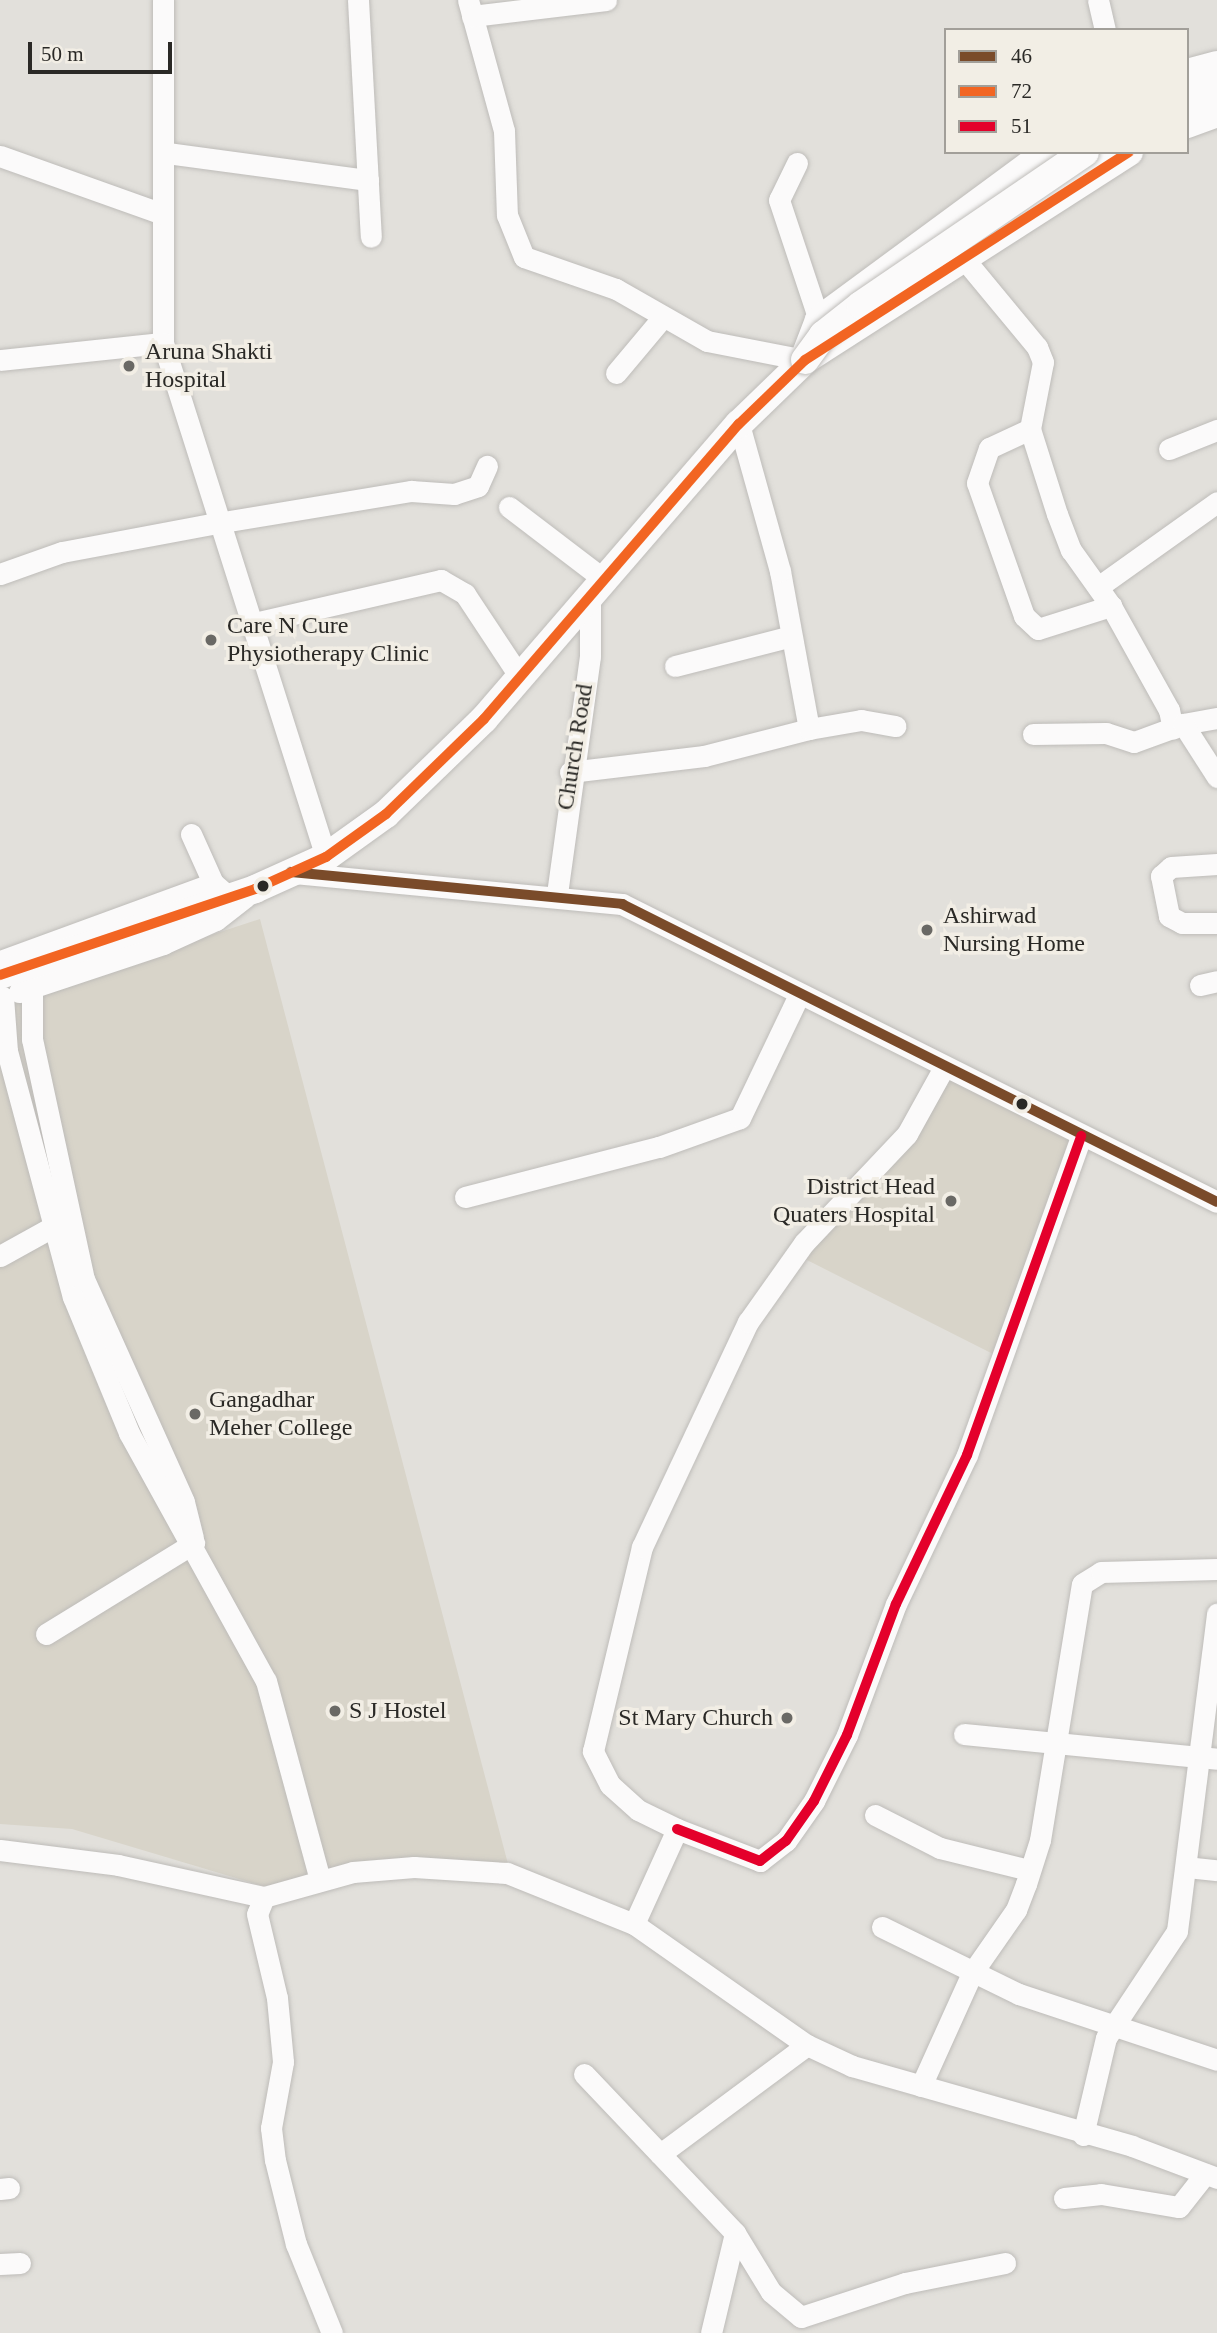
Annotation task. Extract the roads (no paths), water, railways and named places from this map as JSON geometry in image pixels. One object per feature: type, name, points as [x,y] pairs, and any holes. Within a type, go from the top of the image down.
[{"type":"main road","points":[[1189,72],[1217,65]]},
{"type":"main road","points":[[1189,96],[1217,87]]},
{"type":"main road","points":[[1189,123],[1217,113]]},
{"type":"main road","points":[[805,360],[819,320],[939,228],[1044,154]]},
{"type":"main road","points":[[805,360],[822,335],[861,305],[1082,154]]},
{"type":"main road","points":[[1,990],[229,892],[292,872],[326,856],[405,796],[520,677],[598,591],[739,424],[805,360],[1126,154]]},
{"type":"street","points":[[163,0],[167,153],[163,214],[163,343],[217,523],[326,856]]},
{"type":"street","points":[[358,0],[371,237]]},
{"type":"street","points":[[606,0],[470,8],[504,131],[507,215],[524,257],[542,269],[616,289],[707,341],[805,360]]},
{"type":"street","points":[[1098,0],[1105,28]]},
{"type":"street","points":[[167,153],[368,180]]},
{"type":"street","points":[[0,156],[163,214]]},
{"type":"street","points":[[797,163],[779,200],[819,320]]},
{"type":"street","points":[[939,228],[1013,312],[1043,362],[1030,429],[1071,550],[1111,606],[1178,727],[1217,777]]},
{"type":"street","points":[[616,373],[663,317]]},
{"type":"street","points":[[0,360],[163,343]]},
{"type":"street","points":[[739,424],[780,571],[788,637],[809,729]]},
{"type":"street","points":[[1030,429],[989,448],[977,482],[1024,616],[1038,629],[1111,606]]},
{"type":"street","points":[[1169,449],[1217,430]]},
{"type":"street","points":[[0,574],[62,552],[217,523],[411,491],[454,494],[478,486],[487,466]]},
{"type":"street","points":[[1098,587],[1217,502]]},
{"type":"street","points":[[509,507],[598,591]]},
{"type":"street","points":[[250,624],[441,580],[465,594],[520,677]]},
{"type":"street","name":"Church Road","points":[[557,894],[570,772],[598,591]]},
{"type":"street","points":[[675,666],[788,637]]},
{"type":"street","points":[[1033,734],[1106,733],[1134,743],[1178,727],[1217,718]]},
{"type":"street","points":[[570,772],[704,756],[809,729],[861,720],[895,726]]},
{"type":"street","points":[[191,834],[229,892]]},
{"type":"street","points":[[1217,864],[1171,867],[1161,876],[1170,916],[1182,923],[1217,924]]},
{"type":"street","points":[[292,872],[557,894],[622,904],[943,1069],[1217,1202]]},
{"type":"street","points":[[0,961],[229,892]]},
{"type":"street","points":[[229,892],[216,920],[163,944],[32,988],[1,990],[7,1051],[55,1225],[99,1367],[162,1497],[194,1543],[267,1681],[320,1880]]},
{"type":"street","points":[[32,988],[32,1039],[85,1279],[184,1502],[194,1543]]},
{"type":"street","points":[[466,1197],[659,1147],[740,1118],[799,995]]},
{"type":"street","points":[[943,1069],[907,1134],[804,1243],[748,1322],[642,1547],[593,1751],[610,1785],[638,1810],[677,1829],[760,1861],[786,1840],[814,1801],[847,1735],[896,1604],[967,1455],[1081,1136]]},
{"type":"street","points":[[0,1256],[55,1225]]},
{"type":"street","points":[[46,1634],[194,1543]]},
{"type":"street","points":[[921,2087],[972,1973],[1016,1910],[1030,1870],[1088,1575],[1217,1569]]},
{"type":"street","points":[[1083,2135],[1106,2038],[1177,1931],[1186,1867],[1209,1758],[1217,1614]]},
{"type":"street","points":[[964,1734],[1054,1745],[1209,1758]]},
{"type":"street","points":[[875,1815],[940,1848],[1030,1870]]},
{"type":"street","points":[[634,1924],[677,1829]]},
{"type":"street","points":[[0,1850],[108,1863],[264,1897],[320,1880],[414,1867],[507,1873],[634,1924],[807,2045],[921,2087],[1211,2176],[1179,2207],[1101,2194],[1064,2197]]},
{"type":"street","points":[[1186,1867],[1217,1870]]},
{"type":"street","points":[[264,1897],[257,1914],[278,1998],[283,2062],[271,2129],[275,2160],[296,2244],[332,2333]]},
{"type":"street","points":[[882,1927],[972,1973],[1115,2027],[1217,2060]]},
{"type":"street","points":[[660,2154],[807,2045]]},
{"type":"street","points":[[584,2074],[735,2233],[771,2292],[801,2318],[905,2283],[1005,2263]]},
{"type":"street","points":[[712,2333],[735,2233]]},
{"type":"place","name":"Aruna Shakti Hospital","points":[[129,366]]},
{"type":"place","name":"Care N Cure Physiotherapy Clinic","points":[[211,640]]},
{"type":"place","name":"Ashirwad Nursing Home","points":[[927,930]]},
{"type":"place","name":"District Head Quaters Hospital","points":[[951,1201]]},
{"type":"place","name":"Gangadhar Meher College","points":[[195,1414]]},
{"type":"place","name":"S J Hostel","points":[[335,1711]]},
{"type":"place","name":"St Mary Church","points":[[787,1718]]}]
